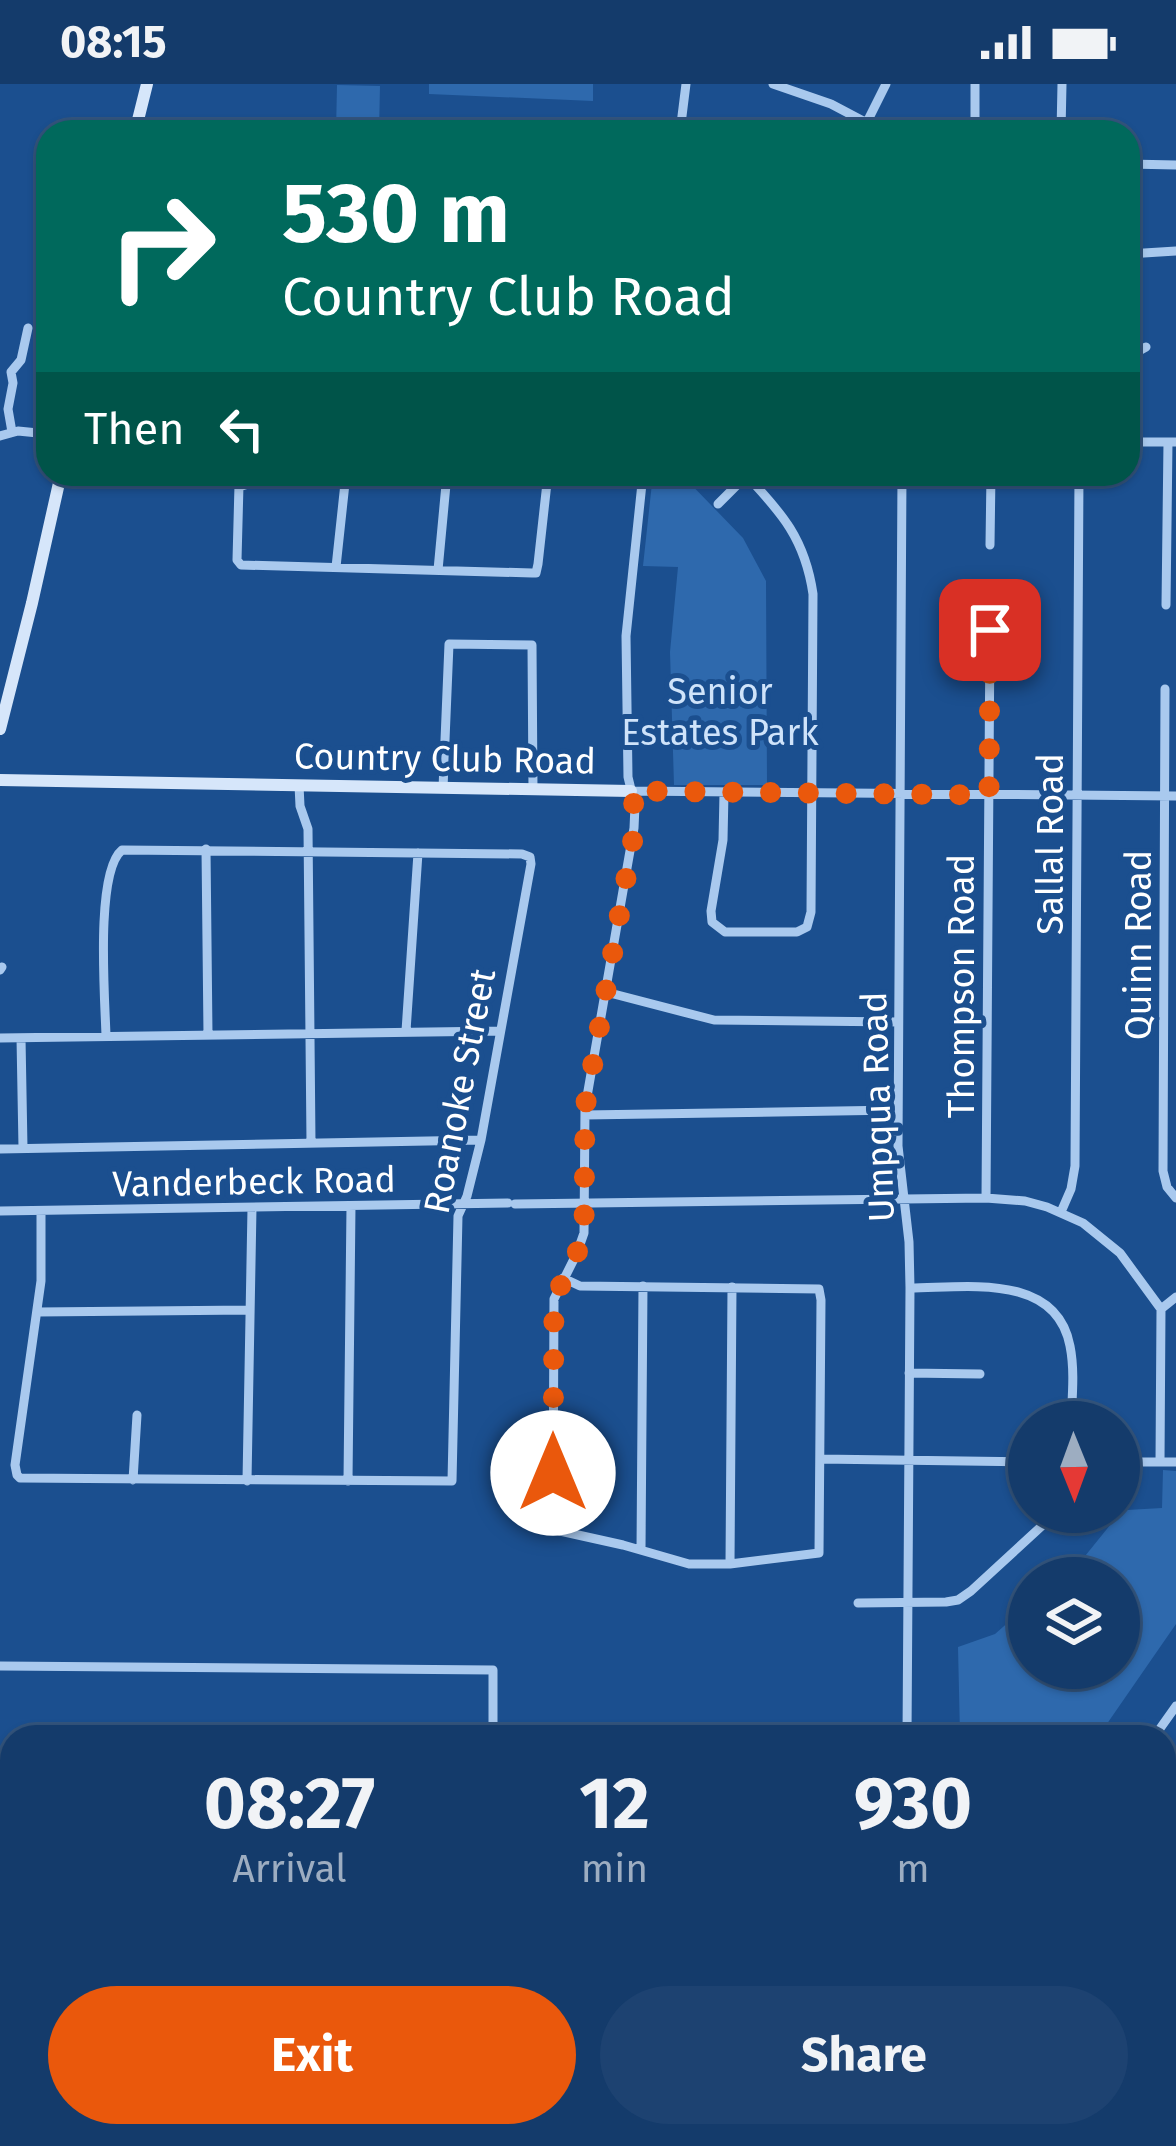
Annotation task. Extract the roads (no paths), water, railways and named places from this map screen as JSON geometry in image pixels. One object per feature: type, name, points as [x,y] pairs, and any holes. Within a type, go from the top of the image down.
[{"type":"street","points":[[138,120],[147,84]]},
{"type":"street","points":[[682,120],[686,84]]},
{"type":"street","points":[[773,84],[863,120]]},
{"type":"street","points":[[868,120],[886,84]]},
{"type":"street","points":[[975,84],[975,120]]},
{"type":"street","points":[[1061,120],[1062,84]]},
{"type":"street","points":[[1140,164],[1176,165]]},
{"type":"street","points":[[1140,253],[1176,251]]},
{"type":"street","points":[[28,328],[20,360],[5,370],[14,383],[6,434],[36,432]]},
{"type":"street","points":[[1140,350],[1146,346]]},
{"type":"street","points":[[1140,442],[1172,442],[1166,605]]},
{"type":"street","points":[[0,729],[58,486]]},
{"type":"street","points":[[239,486],[238,563],[536,572],[547,486]]},
{"type":"street","points":[[336,567],[345,486]]},
{"type":"street","points":[[438,570],[447,486]]},
{"type":"street","points":[[563,1278],[580,1286],[819,1289],[819,1553],[689,1564],[554,1528],[554,1308],[556,1292],[584,1233],[585,1114],[633,839],[626,636],[642,486]]},
{"type":"street","points":[[718,504],[735,486]]},
{"type":"street","points":[[724,793],[712,922],[725,932],[802,931],[810,918],[811,580],[794,532],[757,486]]},
{"type":"street","name":"Umpqua Road","points":[[902,486],[898,1161],[910,1288],[907,1725]]},
{"type":"street","points":[[990,545],[991,486]]},
{"type":"street","name":"Sallal Road","points":[[1061,1212],[1075,1166],[1079,486]]},
{"type":"street","name":"Thompson Road","points":[[986,1198],[990,630]]},
{"type":"street","points":[[443,788],[448,644],[532,645],[533,790]]},
{"type":"street","name":"Quinn Road","points":[[1165,689],[1171,796],[1163,1172],[1176,1198]]},
{"type":"street","name":"Country Club Road","points":[[0,780],[1171,796]]},
{"type":"street","points":[[299,785],[300,806],[308,824],[311,1142]]},
{"type":"street","points":[[106,1036],[104,918],[110,871],[118,853],[134,848],[418,853],[406,1031]]},
{"type":"street","points":[[206,849],[208,1035]]},
{"type":"street","name":"Roanoke Street","points":[[348,1481],[452,1480],[458,1216],[482,1140],[530,857],[418,853]]},
{"type":"street","points":[[606,992],[724,1021],[898,1022]]},
{"type":"street","points":[[0,1038],[500,1030]]},
{"type":"street","points":[[21,1038],[23,1148]]},
{"type":"street","points":[[585,1114],[898,1110]]},
{"type":"street","points":[[0,1149],[482,1140]]},
{"type":"street","name":"Vanderbeck Road","points":[[0,1211],[986,1198],[1061,1212]]},
{"type":"street","points":[[41,1211],[38,1312],[16,1475],[31,1480],[348,1481],[351,1206]]},
{"type":"street","points":[[247,1480],[252,1208]]},
{"type":"street","points":[[1061,1212],[1112,1245],[1161,1309],[1160,1462]]},
{"type":"street","points":[[641,1550],[643,1286]]},
{"type":"street","points":[[730,1564],[732,1287]]},
{"type":"street","points":[[910,1288],[1012,1289],[1046,1305],[1069,1341],[1072,1401]]},
{"type":"street","points":[[1161,1309],[1176,1297]]},
{"type":"street","points":[[38,1312],[250,1310]]},
{"type":"street","points":[[909,1373],[980,1374]]},
{"type":"street","points":[[133,1480],[137,1415]]},
{"type":"street","points":[[820,1460],[1008,1462]]},
{"type":"street","points":[[1140,1462],[1176,1462]]},
{"type":"street","points":[[858,1603],[946,1602],[964,1597],[1034,1533]]},
{"type":"street","points":[[0,1666],[493,1670],[493,1725]]},
{"type":"park label","name":"Senior Estates Park","points":[[720,712]]}]
